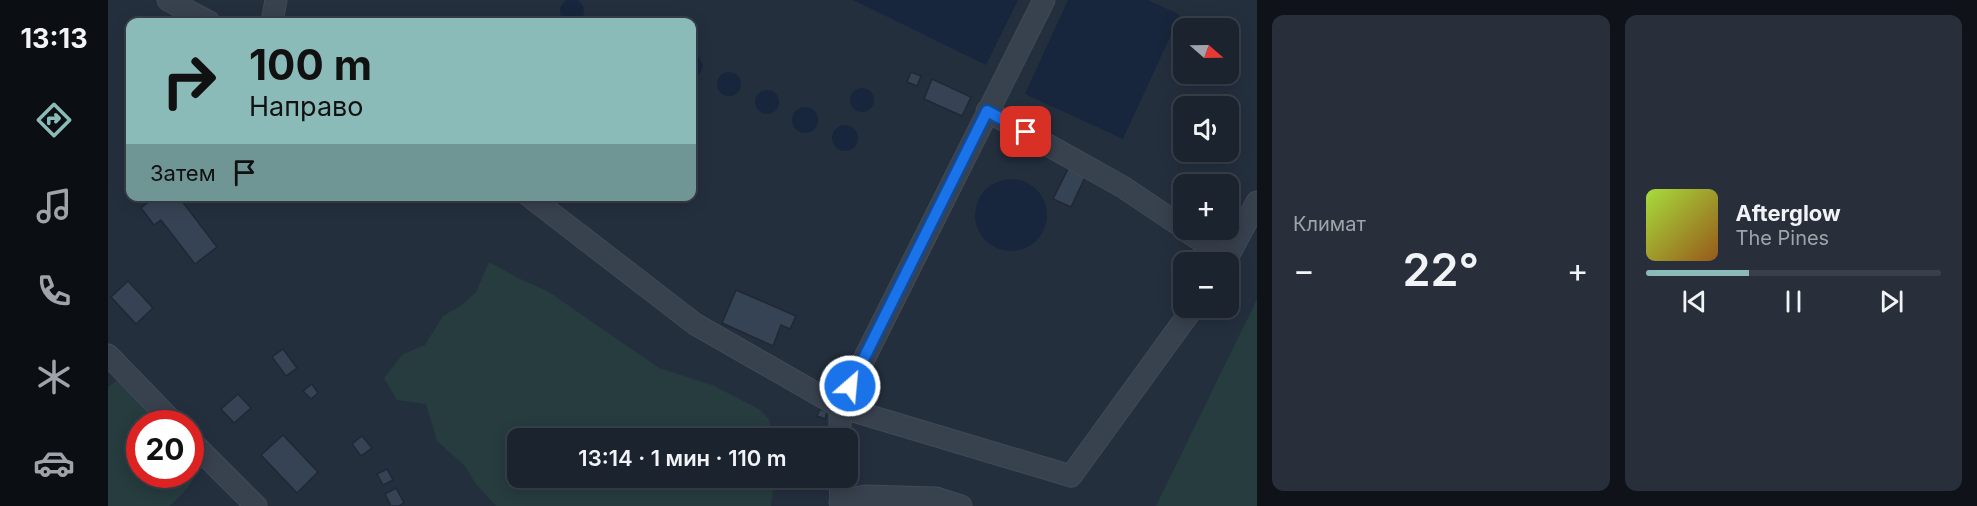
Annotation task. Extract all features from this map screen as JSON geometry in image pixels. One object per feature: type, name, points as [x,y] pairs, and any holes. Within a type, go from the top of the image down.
[{"type":"street","points":[[168,0],[202,18]]},
{"type":"street","points":[[273,18],[276,0]]},
{"type":"street","points":[[840,428],[840,407],[1044,0]]},
{"type":"street","points":[[987,111],[1123,187],[1173,221]]},
{"type":"street","points":[[535,201],[695,324],[840,407],[1071,476],[1186,318]]},
{"type":"street","points":[[1232,252],[1257,202]]},
{"type":"street","points":[[1199,240],[1215,252]]},
{"type":"street","points":[[108,356],[161,410]]},
{"type":"street","points":[[204,454],[256,506]]},
{"type":"street","points":[[840,488],[840,504],[865,496],[936,498],[961,506]]},
{"type":"green space","points":[[489,262],[549,292],[659,368],[712,385],[759,409],[769,419],[771,428],[507,428],[507,488],[773,488],[771,506],[496,506],[475,483],[465,466],[437,441],[426,404],[397,400],[384,378],[403,354],[425,345],[443,316],[462,305],[476,292]]},
{"type":"green space","points":[[1257,299],[1257,506],[1156,506]]},
{"type":"green space","points":[[116,381],[133,391],[151,410],[126,410],[126,488],[187,488],[170,506],[108,506],[108,387]]},
{"type":"water","points":[[577,0],[583,6],[582,18],[562,18],[560,11],[563,2]]},
{"type":"water","points":[[853,0],[1018,0],[986,65]]},
{"type":"water","points":[[1068,0],[1148,0],[1180,15],[1179,18],[1173,18],[1173,30],[1123,139],[1025,94]]},
{"type":"water","points":[[696,55],[703,66],[696,76]]},
{"type":"water","points":[[729,72],[738,75],[741,84],[738,93],[729,96],[720,93],[717,84],[720,75]]},
{"type":"water","points":[[857,88],[867,88],[874,95],[874,105],[867,112],[857,112],[850,105],[850,95]]},
{"type":"water","points":[[762,90],[772,90],[779,97],[779,107],[772,114],[762,114],[755,107],[755,97]]},
{"type":"water","points":[[805,107],[814,111],[818,120],[814,129],[805,133],[796,129],[792,120],[796,111]]},
{"type":"water","points":[[845,125],[854,129],[858,138],[854,147],[845,151],[836,147],[832,138],[836,129]]},
{"type":"water","points":[[1011,179],[1031,185],[1041,195],[1047,215],[1041,235],[1031,245],[1011,251],[991,245],[981,235],[975,215],[981,195],[991,185]]},
{"type":"building","points":[[911,72],[921,76],[917,86],[907,82]]},
{"type":"building","points":[[932,79],[971,97],[962,116],[924,99]]},
{"type":"building","points":[[1069,167],[1086,175],[1071,207],[1053,199]]},
{"type":"building","points":[[150,201],[182,201],[217,247],[195,264],[161,220],[154,225],[141,208]]},
{"type":"building","points":[[128,281],[153,308],[136,324],[111,297]]},
{"type":"building","points":[[736,290],[796,316],[790,329],[781,325],[773,346],[722,323]]},
{"type":"building","points":[[283,349],[297,368],[286,376],[272,357]]},
{"type":"building","points":[[312,384],[318,393],[311,399],[303,391]]},
{"type":"building","points":[[238,394],[251,408],[234,423],[221,409]]},
{"type":"building","points":[[820,409],[827,412],[825,419],[817,416]]},
{"type":"building","points":[[283,435],[318,472],[297,493],[261,455]]},
{"type":"building","points":[[362,436],[372,448],[361,456],[352,444]]},
{"type":"building","points":[[387,469],[393,480],[383,485],[377,474]]},
{"type":"building","points":[[396,488],[404,503],[391,506],[385,494]]},
{"type":"route","points":[[850,386],[987,111],[1026,132]]}]
